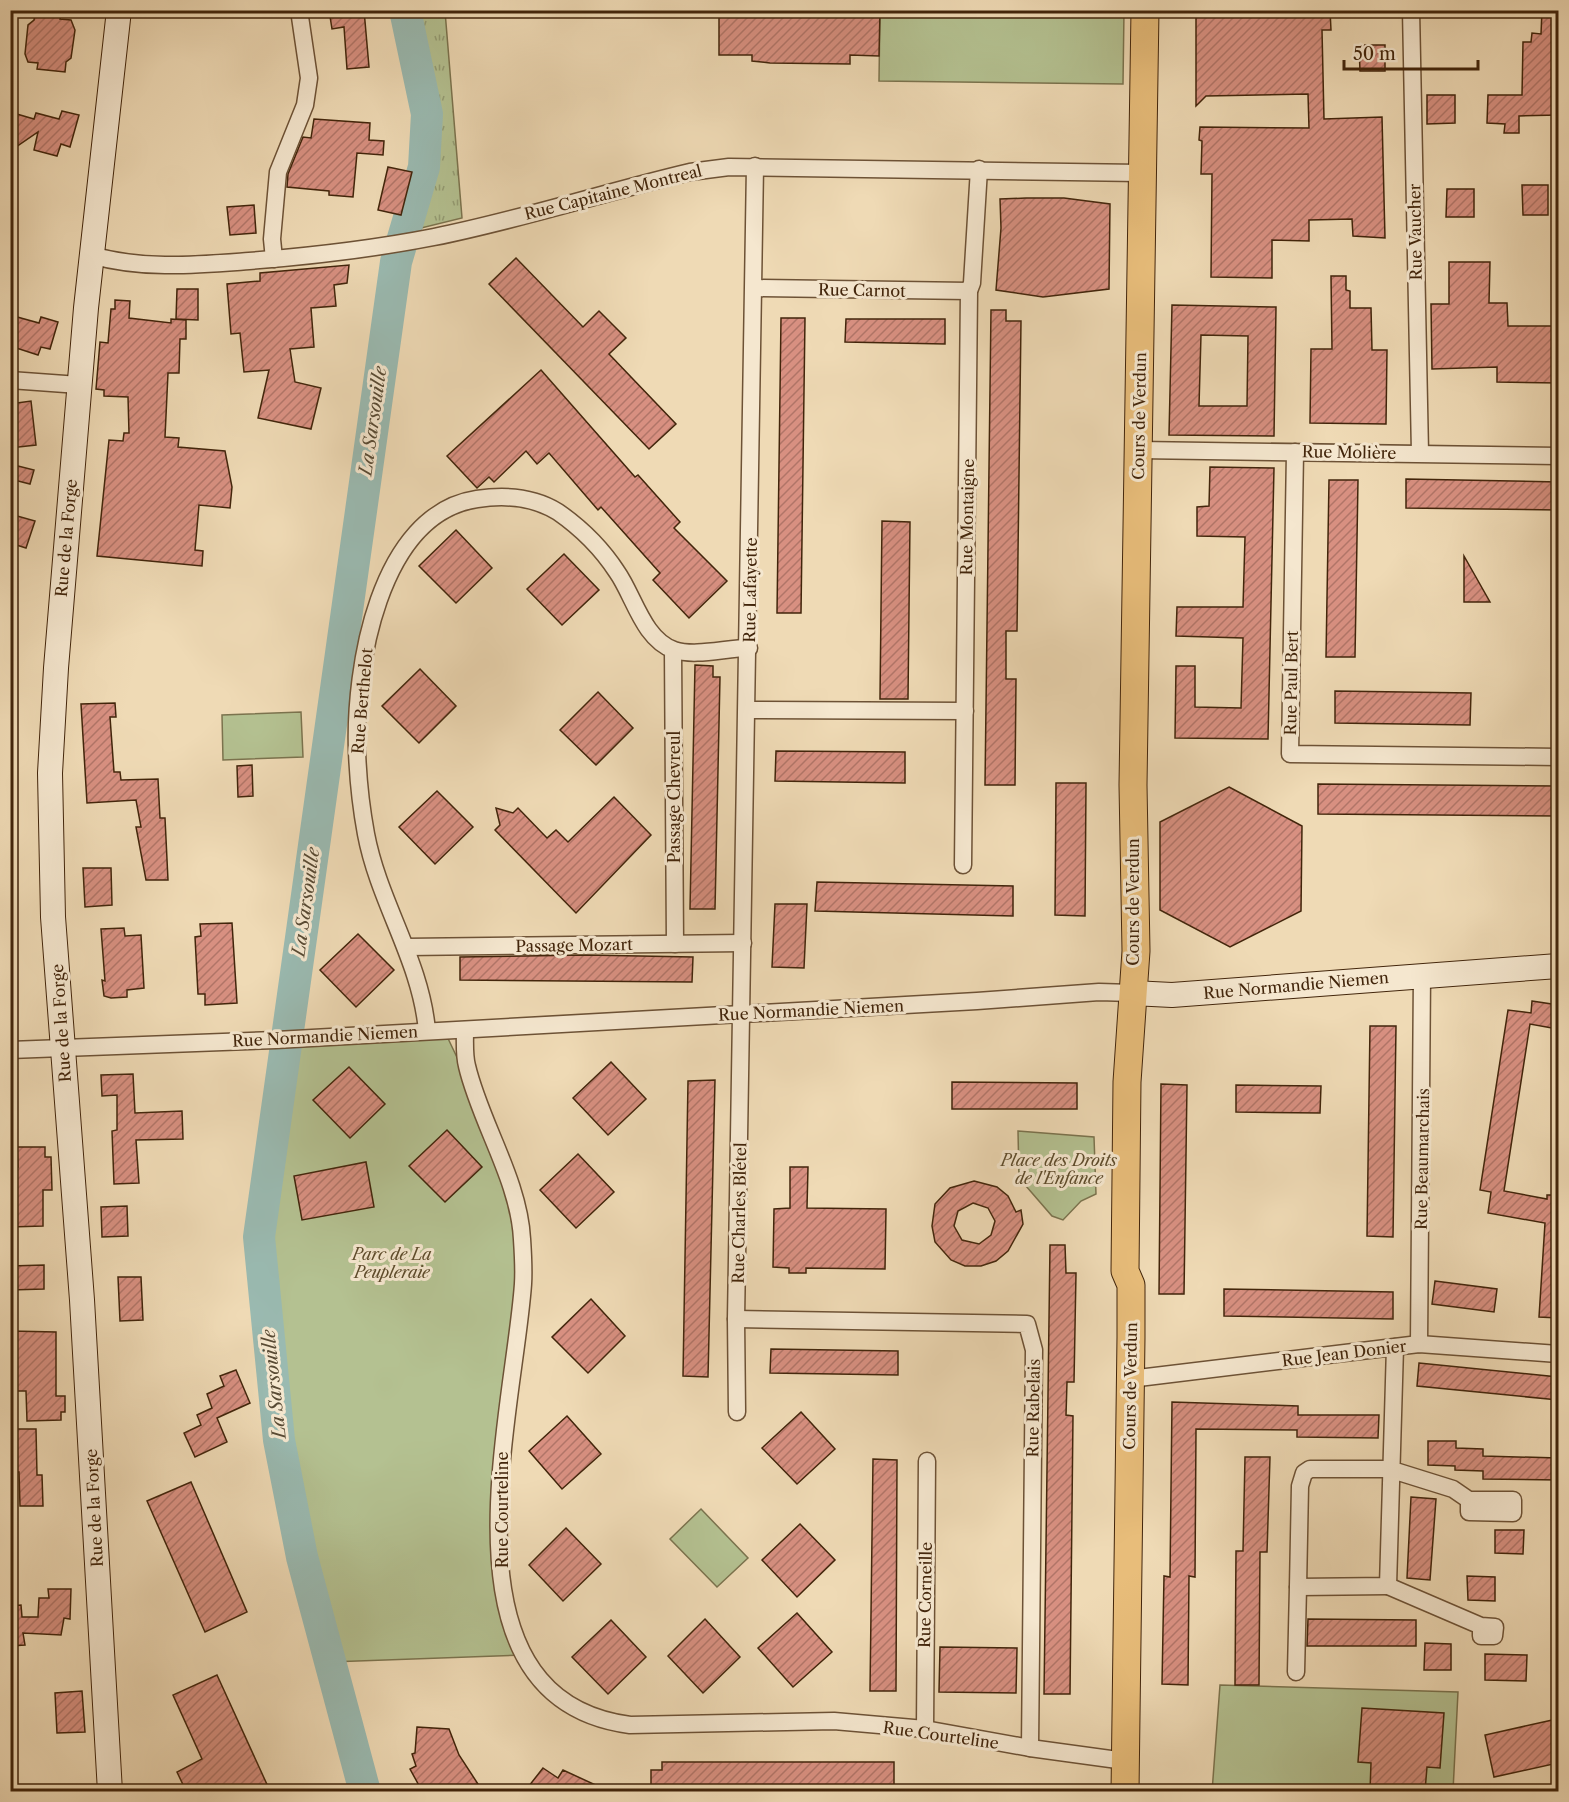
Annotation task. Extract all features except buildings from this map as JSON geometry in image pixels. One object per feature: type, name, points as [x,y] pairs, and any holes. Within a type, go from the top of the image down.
[{"type":"main road","name":"Rue de la Forge","points":[[110,1791],[82,1300],[53,906],[50,773],[79,385],[91,255],[119,10]]},
{"type":"main road","name":"Cours de Verdun","points":[[1125,1791],[1131,1285],[1125,1271],[1127,1082],[1136,951],[1133,785],[1145,10]]},
{"type":"main road","name":"Rue Normandie Niemen","points":[[1132,993],[1172,995],[1422,974],[1558,966]]},
{"type":"street","points":[[274,259],[272,239],[278,172],[305,105],[309,78],[299,10]]},
{"type":"street","name":"Rue Vaucher","points":[[1411,10],[1420,453]]},
{"type":"street","name":"Rue Capitaine Montreal","points":[[91,255],[116,262],[145,266],[274,259],[376,247],[422,238],[690,172],[755,166],[1142,173]]},
{"type":"street","name":"Rue Lafayette","points":[[743,1013],[755,166]]},
{"type":"street","name":"Rue Montaigne","points":[[963,865],[969,291],[972,283],[979,169]]},
{"type":"street","name":"Rue Carnot","points":[[755,288],[969,291]]},
{"type":"street","points":[[10,380],[79,385]]},
{"type":"street","name":"Rue Molière","points":[[1139,450],[1558,456]]},
{"type":"street","name":"Rue Paul Bert","points":[[1295,452],[1290,754],[1558,757]]},
{"type":"street","name":"Rue Berthelot","points":[[427,1031],[419,980],[379,882],[367,837],[356,748],[362,666],[369,629],[386,583],[404,549],[421,528],[441,513],[468,501],[494,496],[537,502],[558,512],[594,543],[619,575],[653,634],[673,650]]},
{"type":"street","points":[[673,650],[684,652],[749,648]]},
{"type":"street","name":"Passage Chevreul","points":[[673,650],[675,944]]},
{"type":"street","points":[[748,710],[965,711]]},
{"type":"street","name":"Passage Mozart","points":[[406,947],[743,943]]},
{"type":"street","name":"Rue Beaumarchais","points":[[1419,1344],[1422,974]]},
{"type":"street","name":"Rue Normandie Niemen","points":[[10,1050],[276,1040],[977,1002],[1099,992],[1132,993]]},
{"type":"street","name":"Rue Charles Blétel","points":[[737,1412],[736,1319],[743,1013]]},
{"type":"street","name":"Rue Courteline","points":[[465,1030],[466,1064],[507,1174],[522,1235],[524,1283],[501,1449],[499,1562],[506,1614],[522,1655],[550,1688],[567,1703],[600,1720],[614,1723],[630,1725],[834,1721],[925,1730],[1125,1761]]},
{"type":"street","name":"Rue Rabelais","points":[[736,1319],[1027,1324],[1034,1350],[1030,1748]]},
{"type":"street","name":"Rue Jean Donier","points":[[1130,1379],[1419,1344],[1558,1354]]},
{"type":"street","points":[[1388,1586],[1389,1469],[1395,1347]]},
{"type":"street","name":"Rue Corneille","points":[[925,1730],[927,1461]]},
{"type":"street","points":[[1296,1672],[1300,1486],[1304,1473],[1318,1468],[1389,1469],[1453,1489],[1468,1500]]},
{"type":"street","points":[[1298,1587],[1388,1586],[1481,1626]]},
{"type":"green space","points":[[394,11],[445,11],[462,218],[409,231],[425,169],[418,88]]},
{"type":"green space","points":[[880,11],[1124,11],[1123,84],[879,81]]},
{"type":"green space","points":[[301,712],[303,757],[223,760],[222,715]]},
{"type":"green space","name":"Parc de La Peupleraie","points":[[444,1030],[481,1108],[522,1235],[499,1562],[522,1655],[330,1662],[302,1557],[279,1440],[259,1237],[271,1147],[302,1038]]},
{"type":"green space","name":"Place des Droits de l'Enfance","points":[[1018,1131],[1094,1137],[1096,1194],[1081,1201],[1063,1220],[1052,1216],[1019,1178]]},
{"type":"green space","points":[[701,1509],[748,1558],[717,1587],[670,1539]]},
{"type":"green space","points":[[1220,1685],[1458,1692],[1453,1791],[1212,1792]]},
{"type":"waterway","name":"La Sarsouille","points":[[365,1792],[302,1557],[279,1440],[259,1237],[396,262],[424,167],[427,114],[405,10]]}]
